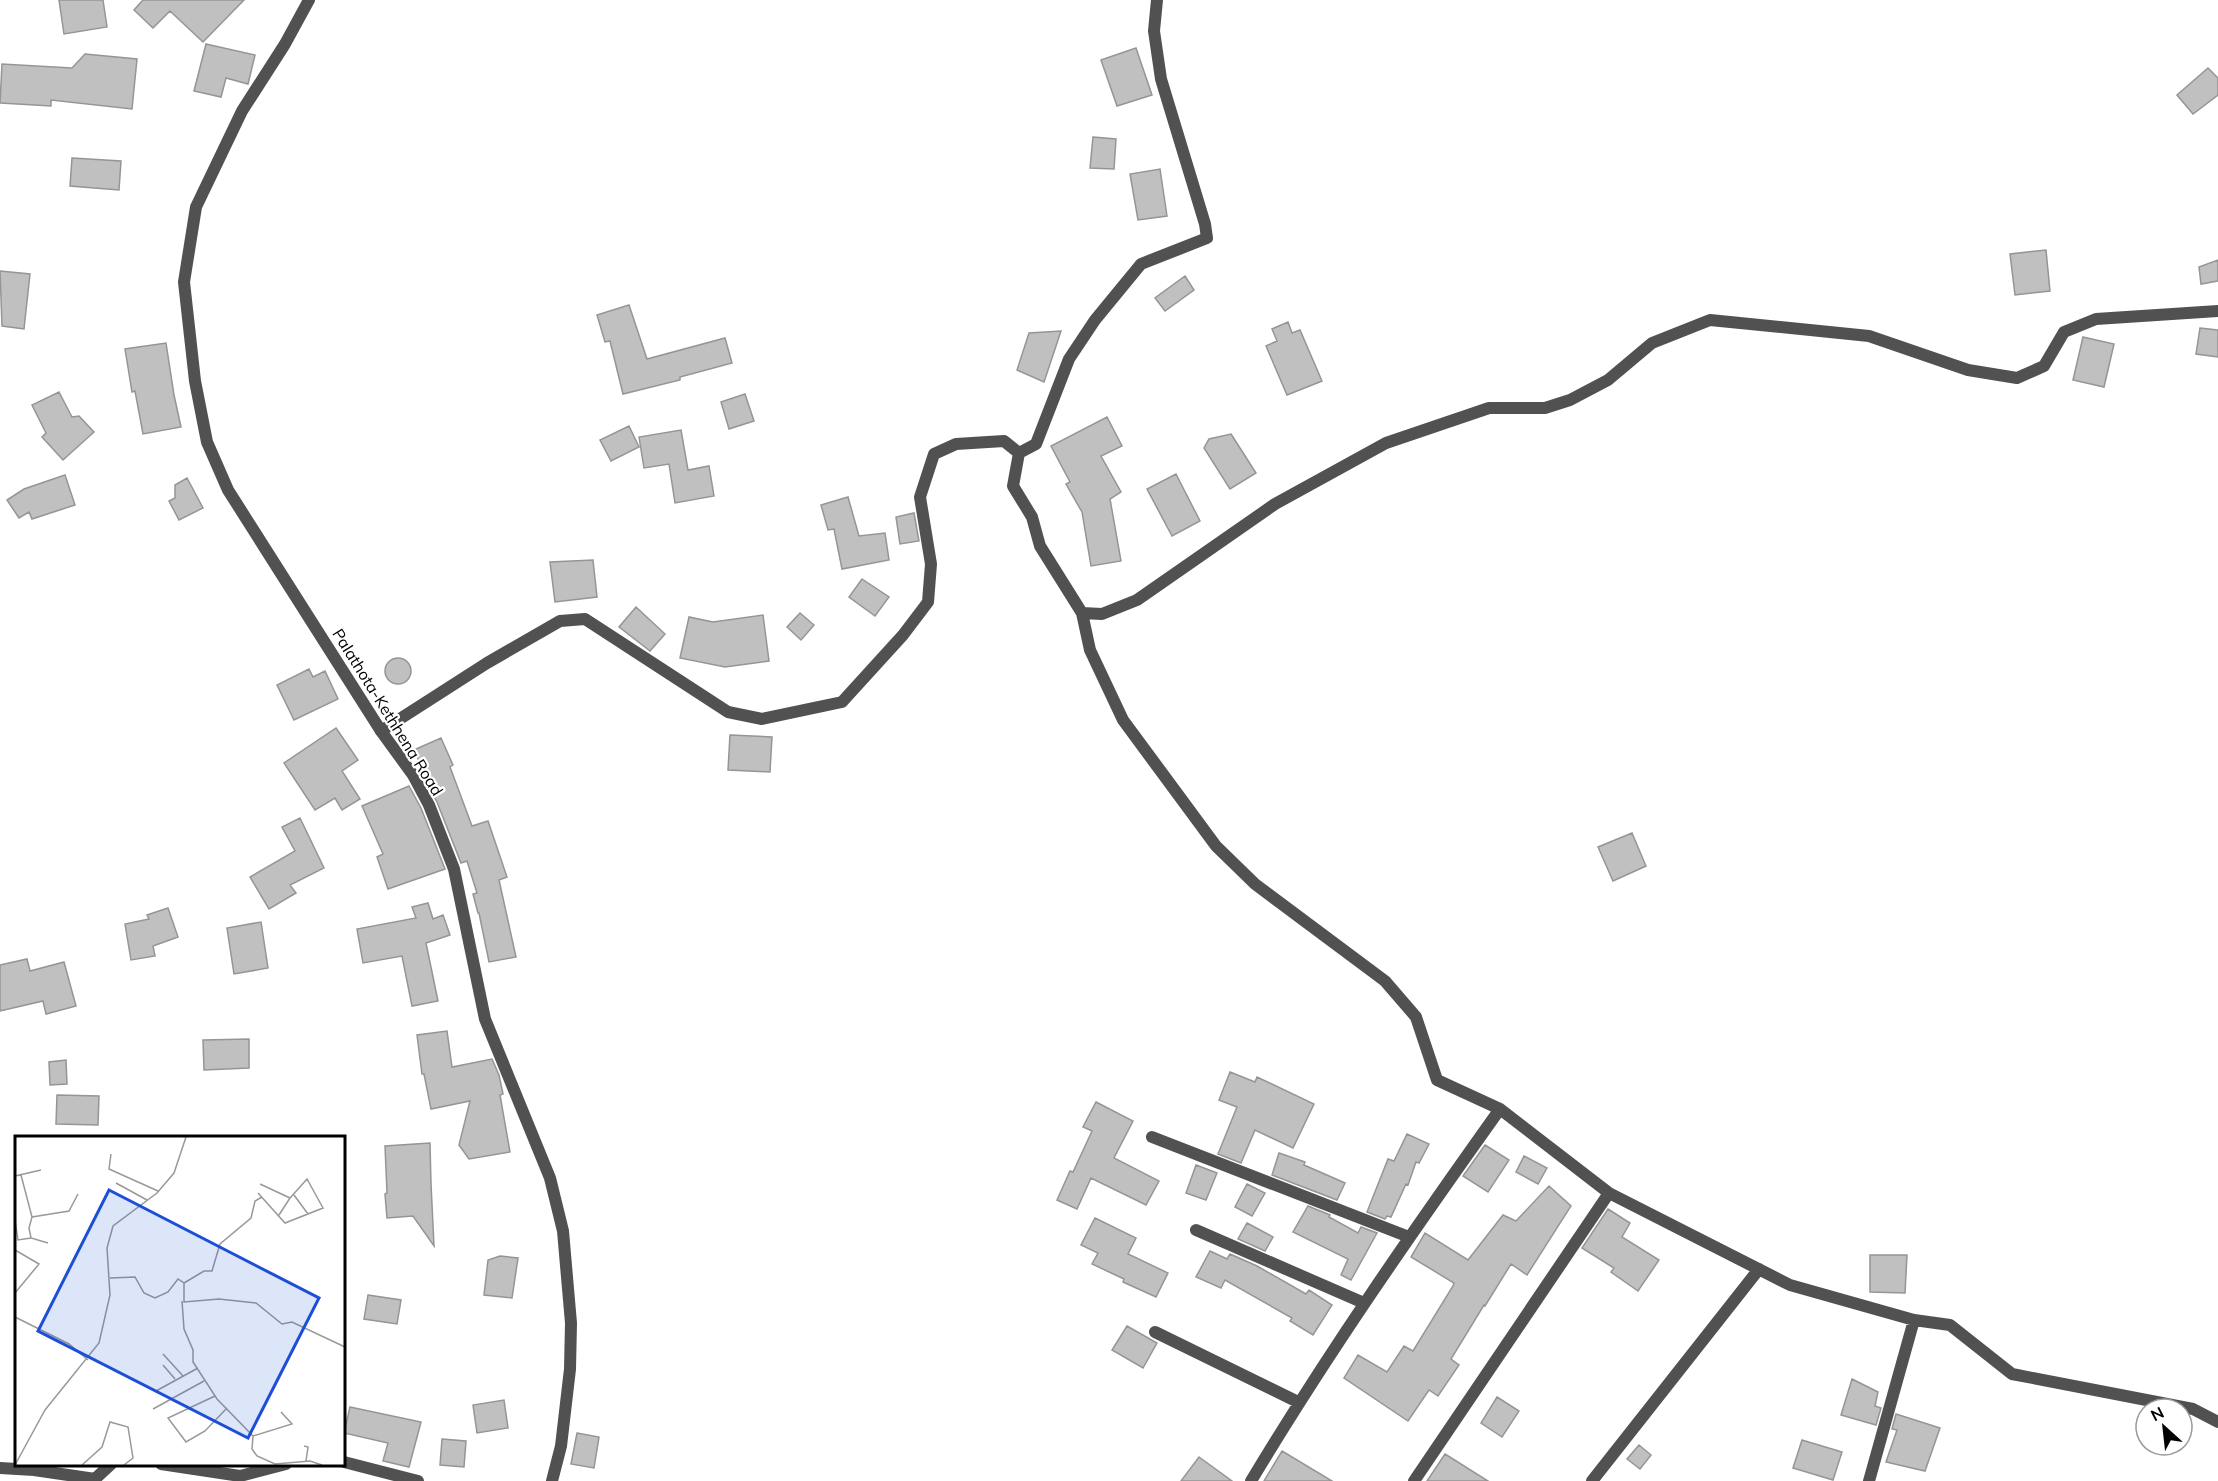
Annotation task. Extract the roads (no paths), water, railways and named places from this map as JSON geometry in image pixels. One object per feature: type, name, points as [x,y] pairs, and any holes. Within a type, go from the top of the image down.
[{"type":"street","name":"Palathota-Kethhena Road","points":[[309,0],[285,44],[242,111],[196,207],[183,282],[195,381],[207,442],[224,480],[381,731],[418,785],[429,805],[454,869],[485,1019],[550,1178],[563,1231],[571,1323],[570,1370],[561,1446],[552,1481]]},
{"type":"street","points":[[1019,453],[1036,444],[1069,359],[1095,320],[1141,264],[1207,238],[1190,171],[1161,79],[1155,31],[1157,0]]},
{"type":"street","points":[[1082,613],[1102,614],[1137,600],[1275,504],[1386,443],[1489,408],[1545,408],[1570,400],[1608,380],[1652,343],[1710,320],[1869,336],[1968,370],[2017,378],[2044,366],[2064,332],[2096,319],[2218,311]]},
{"type":"street","points":[[381,731],[487,663],[560,621],[568,620],[585,619],[728,712],[762,719],[842,702],[903,635],[928,602],[931,564],[920,498],[934,454],[956,444],[1004,441],[1019,453]]},
{"type":"street","points":[[1019,453],[1013,486],[1032,517],[1040,546],[1082,613],[1090,650],[1123,720],[1216,846],[1255,884],[1385,981],[1416,1017],[1437,1080],[1500,1109],[1610,1193],[1790,1285],[1914,1320],[1950,1325],[2012,1374],[2193,1409],[2218,1422]]},
{"type":"street","points":[[1251,1481],[1298,1402],[1364,1303],[1500,1109]]},
{"type":"street","points":[[1152,1137],[1409,1237]]},
{"type":"street","points":[[1414,1481],[1610,1193]]},
{"type":"street","points":[[1196,1230],[1364,1303]]},
{"type":"street","points":[[1592,1481],[1759,1269]]},
{"type":"street","points":[[1869,1481],[1914,1320]]},
{"type":"street","points":[[1155,1332],[1298,1402]]},
{"type":"street","points":[[345,1462],[418,1481]]},
{"type":"street","points":[[0,1468],[34,1470],[95,1479],[109,1466]]},
{"type":"street","points":[[173,1466],[240,1476],[278,1466]]}]
